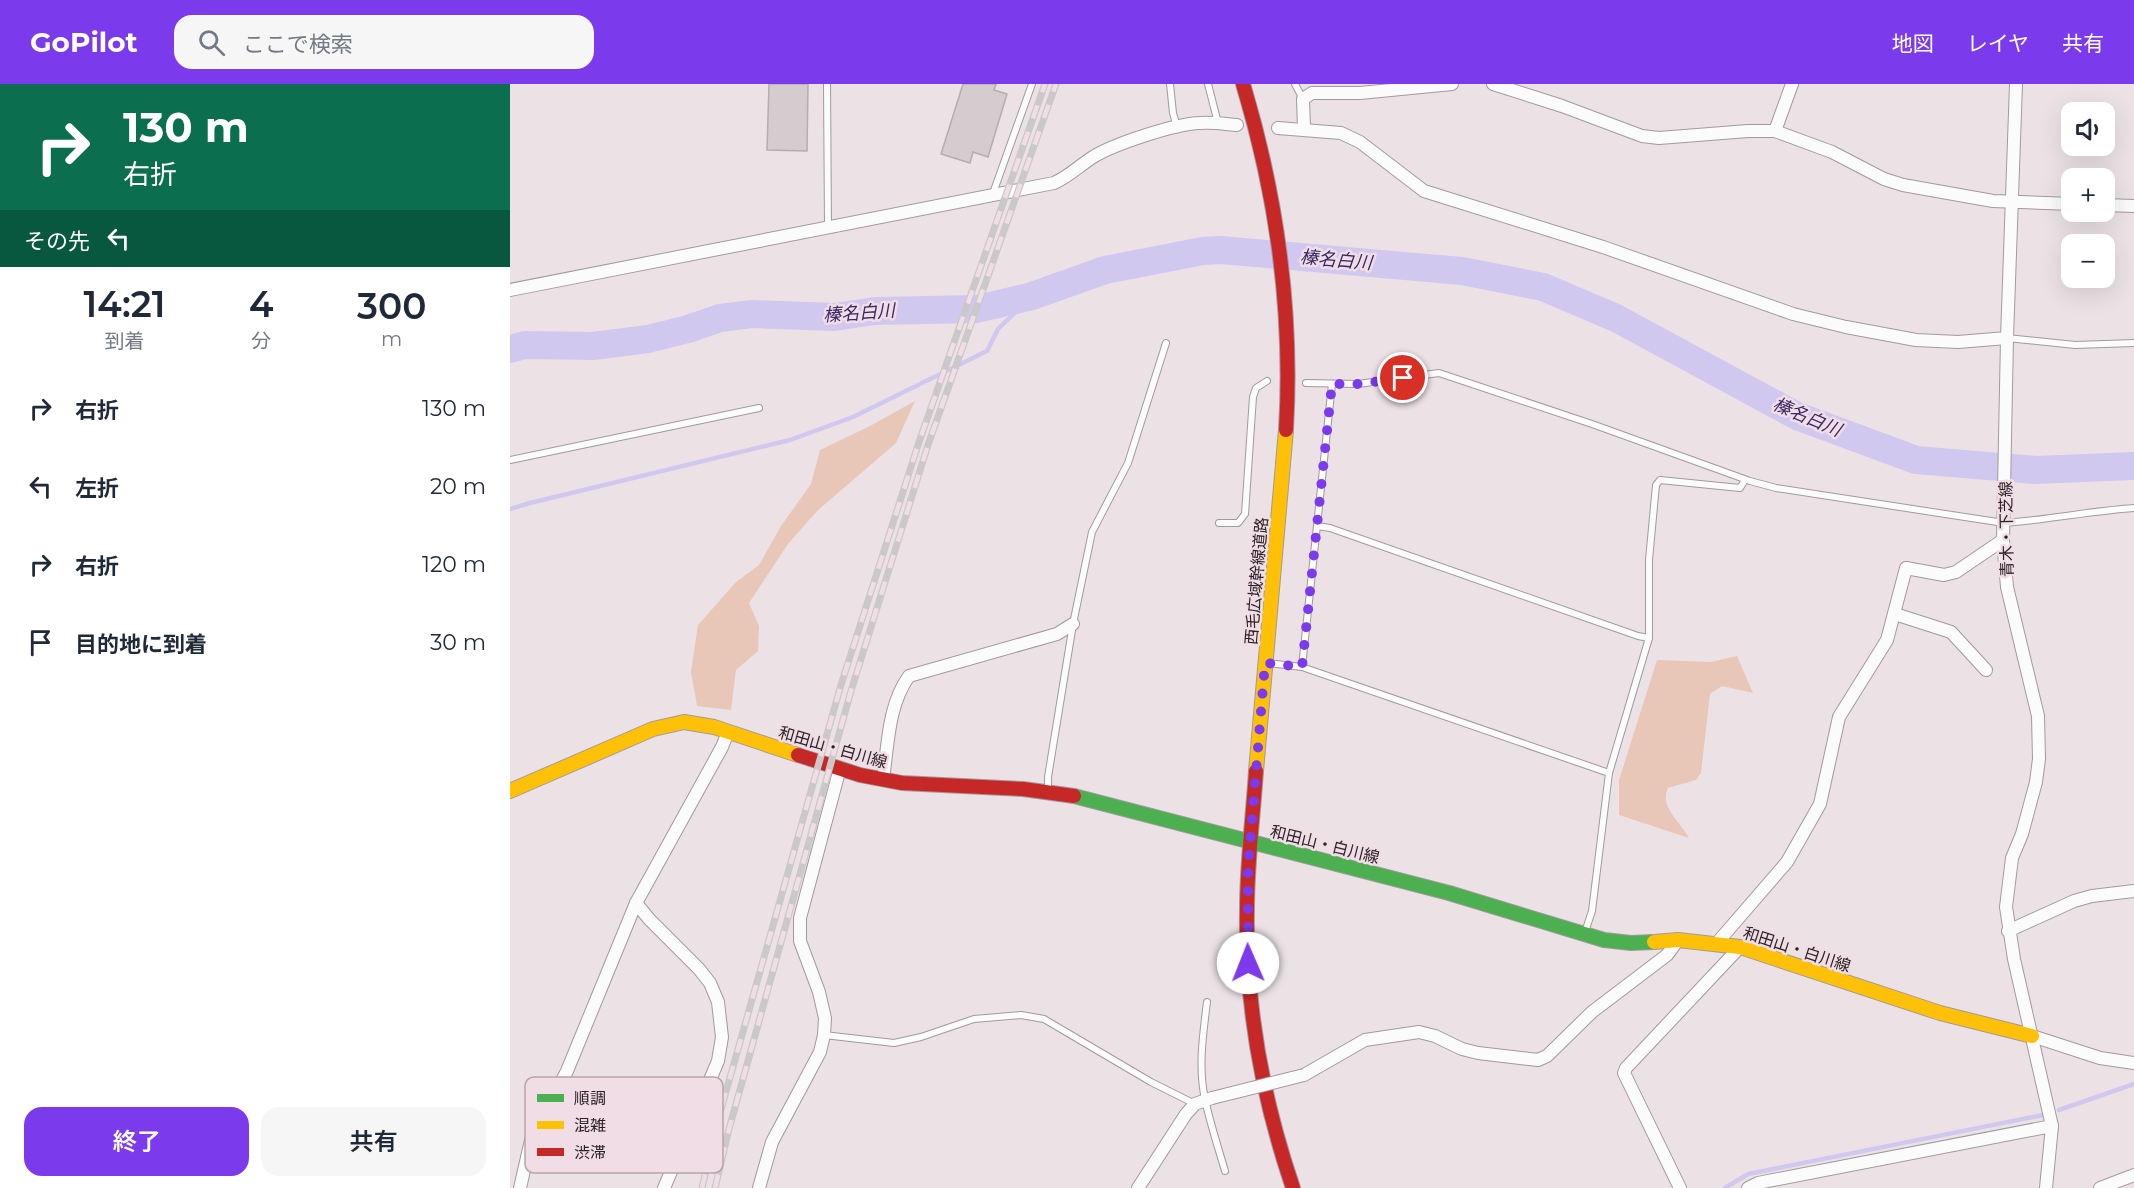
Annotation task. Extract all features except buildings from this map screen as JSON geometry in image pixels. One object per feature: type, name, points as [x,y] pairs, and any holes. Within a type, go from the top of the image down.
[{"type":"street","name":"西毛広域幹線道路","points":[[1244,84],[1268,172],[1283,275],[1288,334],[1285,435],[1248,869],[1248,984],[1256,1052],[1269,1113],[1293,1188]]},
{"type":"street","points":[[1304,128],[1303,99],[1312,93],[1452,84]]},
{"type":"street","points":[[1493,84],[1562,105],[1642,136],[1668,138],[1748,130],[1775,131],[1832,152],[1884,179],[1903,185],[2012,202],[2061,204]]},
{"type":"street","points":[[1775,131],[1792,84]]},
{"type":"street","name":"青木・下芝線","points":[[2016,84],[2003,540],[2007,587],[2038,716],[2040,736],[2036,783],[2013,858],[2006,908],[2008,931],[2052,1126],[2046,1188]]},
{"type":"street","points":[[510,290],[1054,183],[1063,180],[1092,158],[1110,148],[1177,127],[1199,123],[1237,125]]},
{"type":"street","points":[[1278,128],[1304,128],[1341,133],[1360,142],[1424,191],[1603,247],[1793,314],[1916,340],[1958,342],[2007,338]]},
{"type":"street","points":[[2115,205],[2134,206]]},
{"type":"street","points":[[1717,943],[1787,862],[1820,804],[1839,717],[1887,640],[1906,568],[1944,576],[1956,572],[2003,540]]},
{"type":"street","points":[[1895,614],[1951,632],[1986,670]]},
{"type":"street","points":[[883,779],[894,704],[901,687],[909,676],[1057,634],[1073,624]]},
{"type":"street","name":"和田山・白川線","points":[[510,791],[665,725],[684,722],[714,727],[860,775],[911,784],[1023,789],[1072,795],[1449,893],[1584,936],[1631,944],[1678,940],[1740,947],[1940,1013],[2031,1036],[2100,1058],[2134,1063]]},
{"type":"street","points":[[564,1077],[636,903],[722,747],[728,732]]},
{"type":"street","points":[[759,1188],[772,1142],[820,1052],[824,1035],[825,1018],[819,992],[800,941],[800,918],[840,768]]},
{"type":"street","points":[[2008,931],[2074,901],[2092,896],[2134,891]]},
{"type":"street","points":[[636,903],[710,983],[718,1002],[722,1037],[718,1061],[711,1077]]},
{"type":"street","points":[[1138,1188],[1186,1114],[1204,1101],[1304,1075],[1365,1040],[1419,1032],[1478,1053],[1538,1060],[1547,1056],[1592,1012],[1667,955],[1678,940]]},
{"type":"street","points":[[1680,1188],[1624,1073],[1626,1068],[1740,947]]},
{"type":"street","points":[[1748,1188],[1758,1183],[2052,1126]]},
{"type":"street","points":[[520,1188],[525,1166]]},
{"type":"street","points":[[664,1188],[670,1173]]},
{"type":"street","points":[[2100,1188],[2134,1175]]},
{"type":"lane","points":[[827,84],[828,226]]},
{"type":"lane","points":[[992,197],[1032,84]]},
{"type":"lane","points":[[1170,84],[1177,127]]},
{"type":"lane","points":[[1208,84],[1218,124]]},
{"type":"lane","points":[[1295,84],[1303,99]]},
{"type":"lane","points":[[2007,338],[2075,345],[2134,343]]},
{"type":"lane","points":[[1048,792],[1048,777],[1073,624],[1092,532],[1128,463],[1166,343]]},
{"type":"lane","points":[[1306,383],[1358,384],[1439,373],[1592,424],[1745,480],[1776,488],[2004,523],[2134,508]]},
{"type":"lane","points":[[1219,522],[1238,523],[1245,514],[1253,397],[1256,388],[1267,381]]},
{"type":"lane","points":[[1302,667],[1332,384]]},
{"type":"lane","points":[[510,460],[759,408]]},
{"type":"lane","points":[[1584,936],[1592,911],[1609,772],[1649,638],[1649,560],[1656,485],[1660,480],[1740,488],[1745,480]]},
{"type":"lane","points":[[1317,526],[1330,528],[1649,638]]},
{"type":"lane","points":[[1265,663],[1302,667],[1609,772]]},
{"type":"lane","points":[[1207,1002],[1202,1068],[1204,1101],[1225,1171]]},
{"type":"lane","points":[[824,1035],[894,1043],[921,1037],[974,1019],[1033,1016],[1044,1019],[1151,1082],[1204,1101]]},
{"type":"shaded area","points":[[915,401],[896,443],[817,511],[788,544],[749,603],[759,626],[758,651],[736,670],[731,710],[697,706],[691,672],[698,625],[736,582],[759,565],[781,526],[811,484],[820,450]]},
{"type":"shaded area","points":[[1737,656],[1753,693],[1722,686],[1710,694],[1701,773],[1696,780],[1668,788],[1666,795],[1668,808],[1689,838],[1619,815],[1619,780],[1657,660],[1711,662]]},
{"type":"waterway","name":"榛名白川","points":[[510,349],[525,345],[593,346],[648,339],[720,318],[752,314],[834,317],[875,311],[977,309],[1032,296],[1105,270],[1203,251],[1221,250],[1462,271],[1543,287],[1616,318],[1797,416],[1916,460],[2036,470],[2134,466]]},
{"type":"waterway","points":[[510,509],[790,440],[853,417],[987,351],[998,329],[1032,296]]},
{"type":"waterway","points":[[2059,1110],[2134,1084]]},
{"type":"waterway","points":[[1725,1188],[1748,1174],[2043,1115]]},
{"type":"railway","points":[[723,1102],[841,685],[919,442],[1045,84]]},
{"type":"railway","points":[[723,1154],[851,691],[928,445],[1056,84]]},
{"type":"railway","points":[[702,1188],[705,1173]]},
{"type":"railway","points":[[715,1188],[719,1173]]},
{"type":"traffic: fast","points":[[1074,796],[1449,893],[1604,940],[1631,943],[1654,942]]},
{"type":"traffic: slow","points":[[1256,771],[1286,430]]},
{"type":"traffic: slow","points":[[510,791],[653,729],[684,722],[714,727],[798,755]]},
{"type":"traffic: slow","points":[[1654,942],[1678,940],[1740,947],[1940,1013],[2032,1036]]},
{"type":"traffic: jam","points":[[1243,84],[1265,169],[1280,255],[1287,342],[1286,430]]},
{"type":"traffic: jam","points":[[798,755],[860,775],[902,783],[1023,789],[1074,796]]},
{"type":"traffic: jam","points":[[1256,771],[1247,892],[1249,980],[1264,1085],[1293,1188]]},
{"type":"route","points":[[1248,963],[1248,869],[1265,663],[1302,667],[1332,384],[1358,384],[1403,378]]}]
